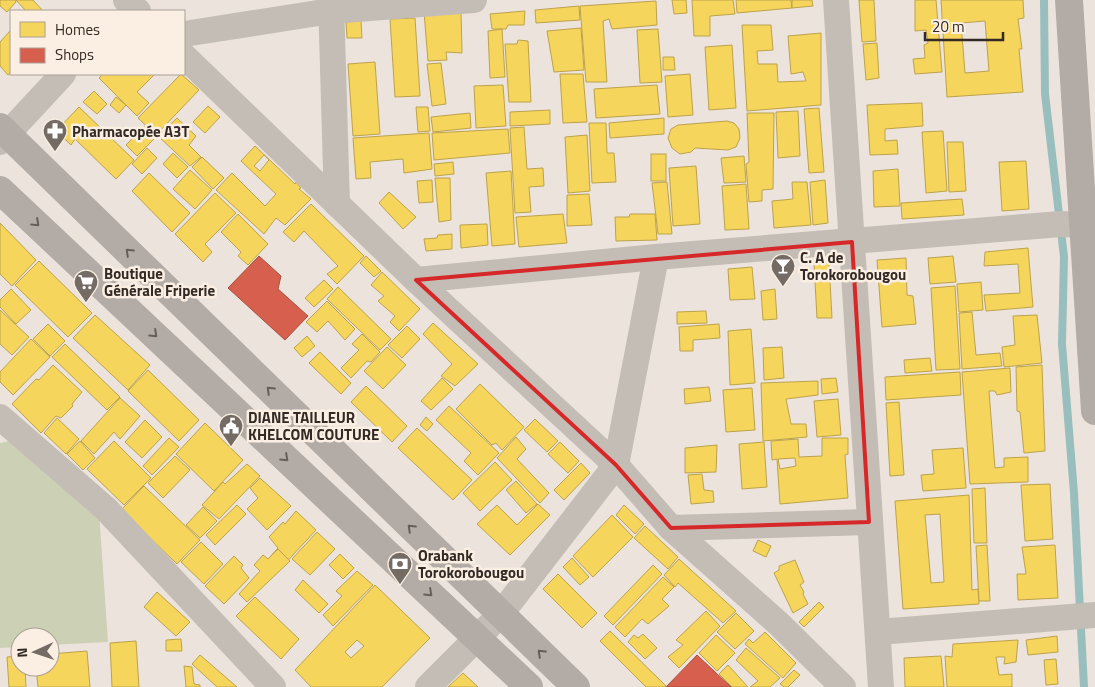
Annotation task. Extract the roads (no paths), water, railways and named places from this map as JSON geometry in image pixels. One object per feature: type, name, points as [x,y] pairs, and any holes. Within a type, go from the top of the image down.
[{"type":"main road","points":[[1069,0],[1083,225],[1093,335],[1095,411]]},
{"type":"main road","points":[[2,134],[576,687]]},
{"type":"main road","points":[[0,190],[529,687]]},
{"type":"street","points":[[185,34],[331,5],[474,0]]},
{"type":"street","points":[[836,0],[881,687]]},
{"type":"street","points":[[331,5],[337,204]]},
{"type":"street","points":[[185,57],[416,280],[616,465],[671,528],[779,624],[843,687]]},
{"type":"street","points":[[2,134],[61,75]]},
{"type":"street","points":[[416,280],[656,257],[1060,224],[1083,225]]},
{"type":"street","points":[[428,687],[500,615],[616,465],[656,257]]},
{"type":"street","points":[[0,417],[106,509],[273,687]]},
{"type":"street","points":[[671,528],[869,522]]},
{"type":"street","points":[[878,632],[1095,615]]},
{"type":"waterway","points":[[1044,0],[1045,94],[1064,257],[1062,344],[1074,493],[1084,687]]},
{"type":"place","name":"Pharmacopée A3T","points":[[55,152]]},
{"type":"place","name":"C. A de Torokorobougou","points":[[783,287]]},
{"type":"place","name":"Boutique Générale Friperie","points":[[86,303]]},
{"type":"place","name":"DIANE TAILLEUR KHELCOM COUTURE","points":[[231,447]]},
{"type":"place","name":"Orabank Torokorobougou","points":[[400,585]]}]
